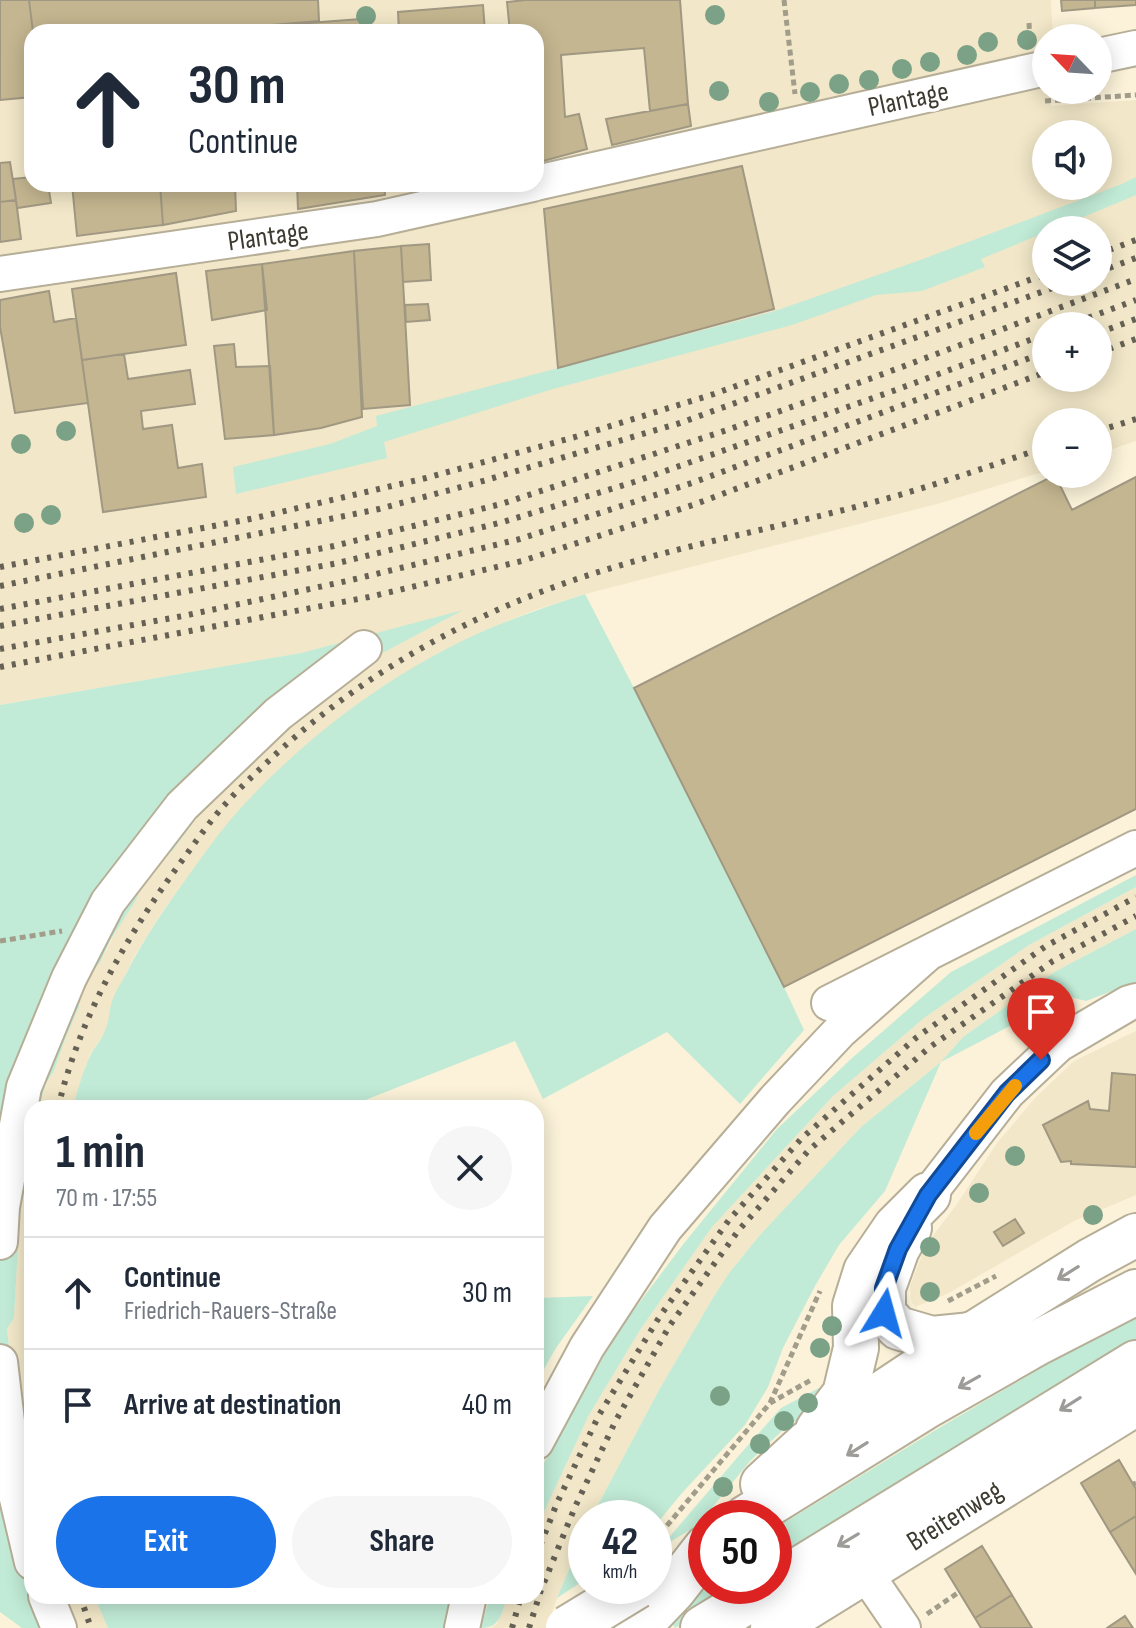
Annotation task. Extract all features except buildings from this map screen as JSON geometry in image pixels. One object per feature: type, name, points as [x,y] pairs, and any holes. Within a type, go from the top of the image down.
[{"type":"highway","points":[[808,1443],[845,1394],[856,1354],[855,1306],[866,1271],[896,1227],[928,1195]]},
{"type":"highway","points":[[775,1500],[923,1408],[1037,1343],[1136,1292]]},
{"type":"highway","points":[[747,1500],[808,1443],[972,1334]]},
{"type":"highway","points":[[792,1573],[1136,1363]]},
{"type":"highway","name":"Breitenweg","points":[[773,1628],[1136,1403]]},
{"type":"highway","points":[[637,1628],[688,1570]]},
{"type":"highway","points":[[568,1628],[607,1604]]},
{"type":"highway","points":[[703,1628],[742,1604]]},
{"type":"main road","points":[[928,1195],[898,1249],[884,1288],[884,1313],[898,1328],[932,1338],[972,1334],[1136,1235]]},
{"type":"street","points":[[1112,53],[1136,48]]},
{"type":"street","name":"Plantage","points":[[544,181],[707,132],[798,123],[1032,71]]},
{"type":"street","name":"Plantage","points":[[0,274],[377,219],[499,192]]},
{"type":"street","points":[[0,1242],[2,1207],[24,1087],[69,978],[108,902],[182,806],[278,714],[364,648]]},
{"type":"street","points":[[829,1003],[1136,848]]},
{"type":"street","points":[[544,1427],[587,1347],[665,1228],[775,1100],[840,1031],[928,953]]},
{"type":"street","points":[[928,1195],[1007,1093],[1059,1044],[1136,1001]]},
{"type":"street","points":[[0,1362],[8,1488],[24,1537]]},
{"type":"street","points":[[864,1571],[911,1624]]},
{"type":"street","points":[[49,1604],[59,1628]]},
{"type":"street","points":[[462,1628],[467,1604]]},
{"type":"path","points":[[784,0],[798,123]]},
{"type":"path","points":[[0,941],[95,927]]},
{"type":"path","points":[[672,1520],[770,1403],[856,1354]]},
{"type":"path","points":[[911,1624],[959,1592]]},
{"type":"shaded area","points":[[0,0],[1051,0],[1052,24],[1032,24],[1032,104],[1112,104],[1136,100],[1136,441],[1112,449],[1112,408],[1032,408],[1032,475],[937,504],[585,594],[535,610],[485,630],[394,680],[349,711],[308,745],[231,820],[162,912],[135,955],[111,1004],[111,1016],[103,1035],[90,1054],[76,1100],[41,1100],[79,1007],[89,973],[100,963],[144,877],[173,850],[209,801],[249,760],[333,688],[379,655],[458,612],[301,653],[0,705]]},
{"type":"shaded area","points":[[1136,887],[1136,929],[1056,971],[963,1037],[941,1062],[861,1127],[760,1235],[714,1296],[601,1500],[568,1500],[568,1572],[547,1628],[491,1628],[497,1624],[505,1604],[544,1604],[544,1512],[589,1415],[640,1330],[712,1227],[833,1096],[924,1018],[1029,945]]},
{"type":"shaded area","points":[[1136,1031],[1136,1195],[1074,1221],[947,1294],[915,1307],[910,1286],[926,1245],[997,1143],[1036,1097],[1074,1061]]},
{"type":"shaded area","points":[[24,1192],[24,1454],[7,1329],[14,1318],[18,1203]]},
{"type":"shaded area","points":[[67,1604],[98,1604],[108,1628],[76,1628]]},
{"type":"green space","points":[[1136,177],[1136,195],[1086,216],[1037,216],[1080,200],[1112,200],[1112,188]]},
{"type":"green space","points":[[1032,218],[1032,238],[981,259],[985,267],[922,291],[876,295],[792,325],[553,389],[384,442],[387,458],[236,494],[233,467],[330,444],[377,426],[376,416],[775,311]]},
{"type":"green space","points":[[585,594],[804,1030],[740,1104],[667,1032],[543,1099],[515,1041],[365,1100],[75,1100],[87,1062],[107,1026],[113,998],[139,950],[231,819],[286,762],[349,710],[452,646],[524,615]]},
{"type":"green space","points":[[463,610],[379,655],[333,688],[289,723],[209,801],[173,850],[144,877],[136,900],[100,963],[89,973],[79,1007],[41,1100],[24,1100],[24,1192],[18,1203],[15,1227],[18,1244],[14,1318],[7,1329],[24,1454],[24,1604],[67,1604],[76,1628],[22,1628],[0,1612],[0,705],[301,653]]},
{"type":"green space","points":[[1136,875],[1136,887],[1029,945],[924,1018],[833,1096],[712,1227],[640,1330],[589,1415],[544,1512],[544,1463],[618,1331],[685,1242],[777,1129],[951,972]]},
{"type":"green space","points":[[1136,929],[1136,982],[1086,1001],[1067,996],[941,1062],[963,1037],[1056,971]]},
{"type":"green space","points":[[941,1062],[885,1191],[839,1245],[783,1348],[768,1387],[745,1425],[672,1505],[672,1500],[601,1500],[659,1390],[729,1273],[760,1235],[861,1127]]},
{"type":"green space","points":[[593,1296],[544,1369],[544,1298]]},
{"type":"green space","points":[[1136,1312],[1136,1345],[792,1557],[792,1518]]},
{"type":"green space","points":[[836,1379],[812,1409],[782,1431],[750,1461],[718,1500],[701,1500],[742,1452],[781,1408]]},
{"type":"green space","points":[[688,1515],[688,1531],[672,1541],[672,1534]]},
{"type":"green space","points":[[568,1572],[568,1591],[557,1598]]},
{"type":"green space","points":[[688,1591],[688,1604],[714,1604],[675,1628],[667,1615]]},
{"type":"green space","points":[[98,1604],[452,1604],[448,1628],[108,1628]]},
{"type":"green space","points":[[488,1604],[505,1604],[493,1625],[481,1628]]},
{"type":"railway","points":[[1112,249],[1136,240]]},
{"type":"railway","points":[[1112,267],[1136,258]]},
{"type":"railway","points":[[0,567],[255,518],[426,478],[575,437],[714,394],[1032,279]]},
{"type":"railway","points":[[0,609],[334,546],[501,504],[730,429],[1136,279]]},
{"type":"railway","points":[[0,586],[379,509],[476,483],[680,423],[1032,295]]},
{"type":"railway","points":[[1104,312],[1136,300]]},
{"type":"railway","points":[[1112,328],[1136,319]]},
{"type":"railway","points":[[0,626],[338,563],[503,522],[634,482],[1032,339]]},
{"type":"railway","points":[[1112,348],[1136,339]]},
{"type":"railway","points":[[0,649],[183,616],[347,581],[520,539],[692,483],[1032,357]]},
{"type":"railway","points":[[0,667],[369,597],[522,561],[693,505],[1032,377]]},
{"type":"railway","points":[[1112,427],[1136,419]]},
{"type":"railway","points":[[60,1100],[78,1043],[122,951],[158,894],[204,831],[234,795],[278,752],[383,671],[421,648],[500,609],[583,577],[686,548],[883,500],[1032,452]]},
{"type":"railway","points":[[544,1536],[599,1415],[660,1316],[729,1220],[802,1138],[917,1037],[1046,946],[1136,897]]},
{"type":"railway","points":[[544,1583],[615,1422],[670,1325],[738,1231],[809,1150],[930,1047],[1053,961],[1136,916]]},
{"type":"railway","points":[[83,1604],[91,1628]]},
{"type":"railway","points":[[512,1628],[519,1604]]},
{"type":"railway","points":[[529,1628],[537,1604]]},
{"type":"slow traffic","points":[[976,1133],[1015,1086]]},
{"type":"route","points":[[884,1313],[884,1288],[898,1249],[928,1195],[1007,1093],[1041,1060]]}]
